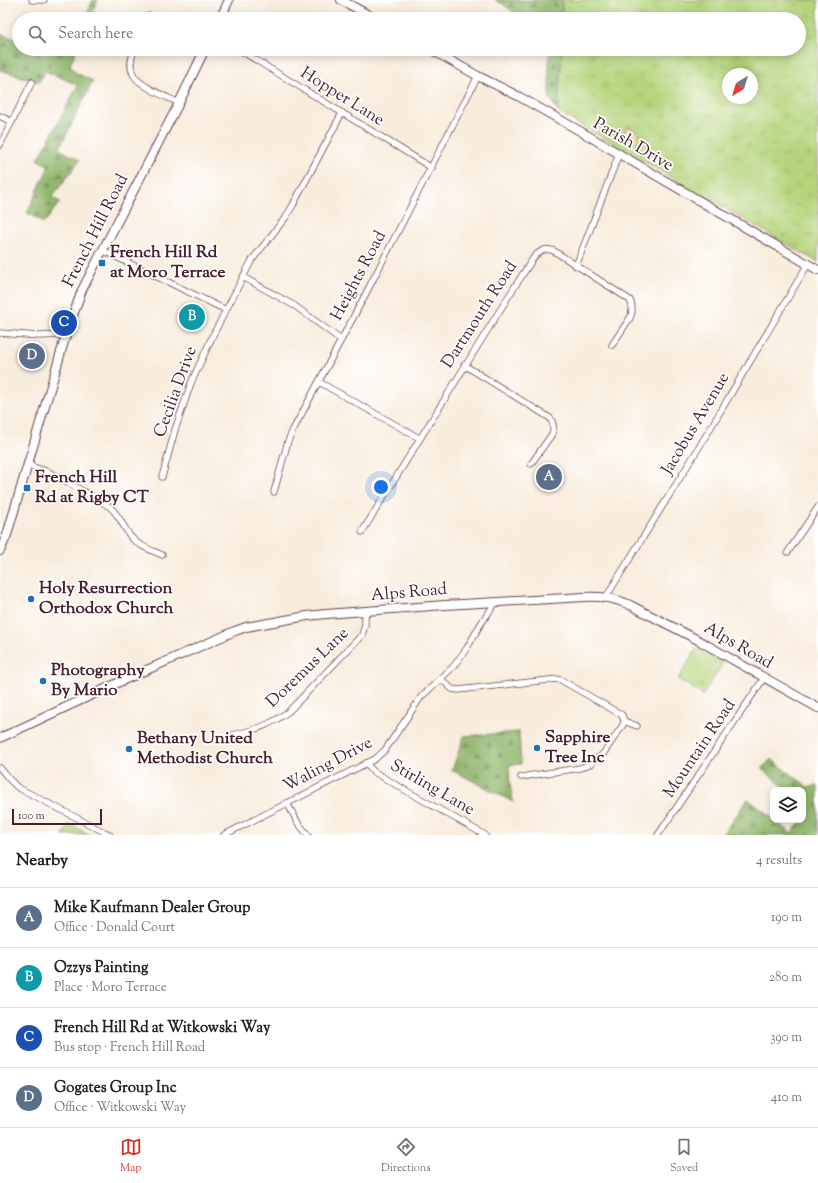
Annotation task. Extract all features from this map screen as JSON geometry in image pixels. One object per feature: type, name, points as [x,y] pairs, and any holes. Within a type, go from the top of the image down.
[{"type":"main road","points":[[223,12],[229,0]]},
{"type":"main road","points":[[341,0],[363,12]]},
{"type":"main road","name":"French Hill Road","points":[[0,550],[12,517],[66,336],[82,290],[179,103],[202,56]]},
{"type":"main road","name":"Parish Drive","points":[[442,56],[518,96],[818,270]]},
{"type":"main road","name":"Alps Road","points":[[0,738],[124,680],[213,640],[246,627],[307,616],[584,597],[606,597],[620,600],[698,640],[818,708]]},
{"type":"street","points":[[32,0],[44,0]]},
{"type":"street","points":[[132,56],[131,64],[133,74],[138,80],[179,103]]},
{"type":"street","name":"Hopper Lane","points":[[249,56],[432,168]]},
{"type":"street","name":"Heights Road","points":[[274,492],[288,441],[432,168],[478,76]]},
{"type":"street","points":[[0,145],[32,82]]},
{"type":"street","name":"Cecilia Drive","points":[[162,477],[175,430],[191,383],[226,310],[252,260],[286,217],[342,113]]},
{"type":"street","points":[[0,116],[12,122]]},
{"type":"street","points":[[576,266],[619,154]]},
{"type":"street","name":"Dartmouth Road","points":[[362,532],[464,365],[530,263],[539,252],[546,249],[551,250],[628,298],[632,304],[632,313],[612,345]]},
{"type":"street","points":[[102,250],[226,310]]},
{"type":"street","name":"Jacobus Avenue","points":[[606,597],[702,442],[808,264]]},
{"type":"street","points":[[243,278],[295,306],[341,340]]},
{"type":"street","points":[[0,333],[39,336],[66,336]]},
{"type":"street","points":[[464,365],[550,418],[552,421],[552,434],[531,464]]},
{"type":"street","points":[[319,382],[419,438]]},
{"type":"street","points":[[28,465],[46,471],[62,479],[110,507],[134,540],[162,555]]},
{"type":"street","points":[[788,552],[818,507]]},
{"type":"street","name":"Waling Drive","points":[[224,835],[366,764],[386,750],[421,697],[453,667],[496,602]]},
{"type":"street","name":"Doremus Lane","points":[[229,736],[261,728],[280,718],[289,711],[362,635],[365,626],[364,612]]},
{"type":"street","name":"Mountain Road","points":[[658,835],[764,678]]},
{"type":"street","points":[[441,679],[452,689],[458,690],[558,679],[622,715],[624,721],[623,725],[603,754],[592,764],[580,768],[521,777]]},
{"type":"street","points":[[624,721],[638,726]]},
{"type":"street","name":"Stirling Lane","points":[[366,764],[374,772],[485,835]]},
{"type":"street","points":[[0,768],[17,787],[110,835]]},
{"type":"street","points":[[287,803],[298,823],[308,835]]},
{"type":"green space","points":[[93,0],[98,0],[93,12],[87,12]]},
{"type":"green space","points":[[495,0],[562,0],[562,12],[513,12]]},
{"type":"green space","points":[[562,0],[818,0],[818,262],[558,112],[562,56],[806,56],[806,12],[562,12]]},
{"type":"green space","points":[[0,34],[12,38],[12,56],[74,56],[70,65],[76,73],[93,81],[59,149],[80,160],[52,197],[60,202],[44,223],[27,213],[49,166],[38,160],[78,85],[45,71],[39,82],[0,70]]},
{"type":"green space","points":[[549,56],[562,56],[558,112],[549,96]]},
{"type":"green space","points":[[697,648],[723,663],[703,695],[678,679]]},
{"type":"green space","points":[[519,732],[521,764],[509,765],[513,802],[452,770],[464,736]]},
{"type":"green space","points":[[771,759],[808,787],[818,786],[818,835],[722,835],[748,799],[770,816],[770,823],[779,823],[791,833],[800,823],[806,823],[806,816],[811,810],[806,806],[806,787],[784,787],[762,769]]},
{"type":"green space","points":[[69,824],[90,835],[63,835]]},
{"type":"sand","points":[[627,127],[637,131],[639,137],[638,141],[629,140],[625,137],[623,133]]},
{"type":"place","name":"French Hill Rd at Moro Terrace","points":[[102,263]]},
{"type":"place","name":"Ozzys Painting","points":[[192,317]]},
{"type":"place","name":"French Hill Rd at Witkowski Way","points":[[64,323]]},
{"type":"place","name":"Gogates Group Inc","points":[[32,356]]},
{"type":"place","name":"Mike Kaufmann Dealer Group","points":[[549,477]]},
{"type":"place","name":"French Hill Rd at Rigby CT","points":[[27,488]]},
{"type":"place","name":"Holy Resurrection Orthodox Church","points":[[31,599]]},
{"type":"place","name":"Photography By Mario","points":[[43,681]]},
{"type":"place","name":"Sapphire Tree Inc","points":[[537,748]]},
{"type":"place","name":"Bethany United Methodist Church","points":[[129,749]]}]
